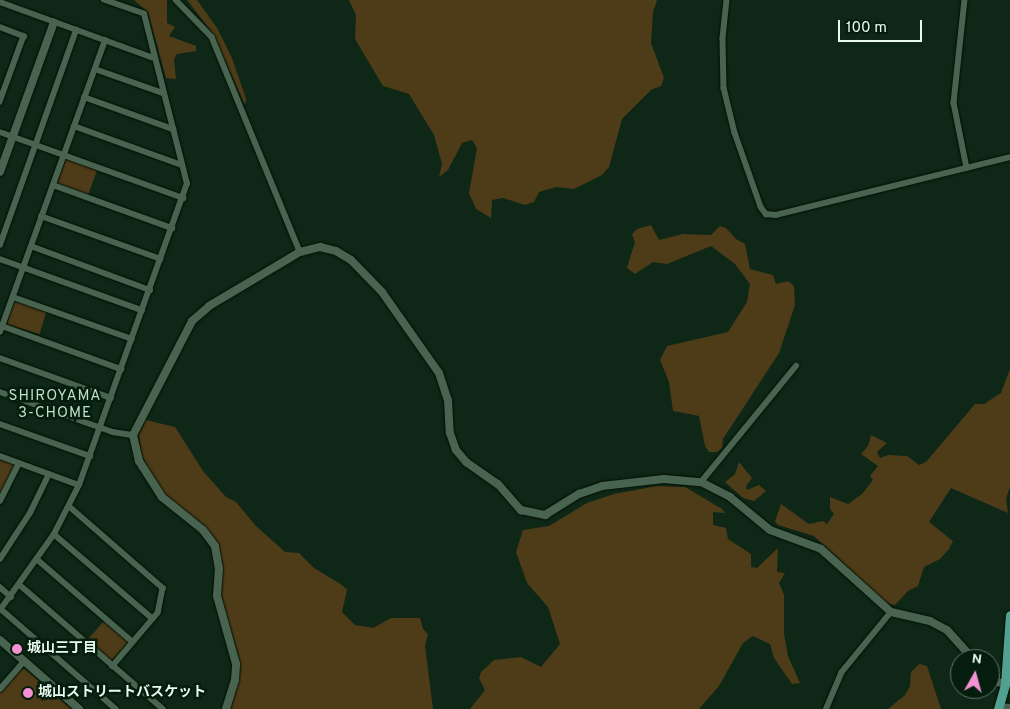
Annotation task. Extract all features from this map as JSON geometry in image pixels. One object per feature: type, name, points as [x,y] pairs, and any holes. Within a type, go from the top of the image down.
[{"type":"main road","points":[[999,708],[1005,684],[1010,615]]},
{"type":"street","points":[[104,0],[144,14],[187,184],[79,485],[54,534],[38,560],[1,610],[116,709]]},
{"type":"street","points":[[176,0],[212,37],[300,252]]},
{"type":"street","points":[[727,0],[723,38],[724,88],[735,133],[761,207],[766,214],[776,215],[1010,157]]},
{"type":"street","points":[[964,0],[954,103],[967,168]]},
{"type":"street","points":[[2,2],[154,58]]},
{"type":"street","points":[[0,172],[54,22]]},
{"type":"street","points":[[0,27],[24,36],[0,102]]},
{"type":"street","points":[[0,245],[76,30]]},
{"type":"street","points":[[0,332],[105,40]]},
{"type":"street","points":[[95,69],[163,93]]},
{"type":"street","points":[[84,98],[172,129]]},
{"type":"street","points":[[74,126],[182,165]]},
{"type":"street","points":[[0,132],[183,198]]},
{"type":"street","points":[[53,185],[172,228]]},
{"type":"street","points":[[42,216],[161,259]]},
{"type":"street","points":[[31,246],[150,290]]},
{"type":"street","points":[[226,709],[236,680],[236,664],[217,596],[219,563],[215,546],[203,530],[162,497],[138,461],[133,435],[192,321],[209,306],[300,252],[320,247],[336,251],[351,260],[382,292],[439,373],[448,400],[450,432],[456,450],[466,462],[498,484],[521,510],[545,515],[580,494],[614,484],[664,479],[701,482],[730,497],[770,530],[821,549],[891,612],[938,624],[954,636],[965,649]]},
{"type":"street","points":[[0,259],[142,310]]},
{"type":"street","points":[[13,297],[132,340]]},
{"type":"street","points":[[2,326],[121,369]]},
{"type":"street","points":[[0,358],[111,398]]},
{"type":"street","points":[[701,482],[796,366]]},
{"type":"street","points":[[0,392],[100,428],[133,435]]},
{"type":"street","points":[[0,424],[90,456]]},
{"type":"street","points":[[0,456],[79,485]]},
{"type":"street","points":[[0,501],[19,463]]},
{"type":"street","points":[[0,559],[30,513],[49,474]]},
{"type":"street","points":[[69,506],[163,588],[158,613],[113,666]]},
{"type":"street","points":[[54,534],[153,620]]},
{"type":"street","points":[[38,560],[133,642]]},
{"type":"street","points":[[20,585],[163,709]]},
{"type":"street","points":[[0,587],[11,597]]},
{"type":"street","points":[[826,709],[841,673],[891,612]]},
{"type":"street","points":[[0,640],[79,709]]},
{"type":"street","points":[[0,689],[24,661]]},
{"type":"street","points":[[1000,683],[1005,684]]},
{"type":"street","points":[[999,708],[1010,707]]},
{"type":"shaded area","points":[[134,0],[167,0],[167,23],[175,27],[169,36],[196,46],[196,51],[177,54],[174,59],[176,79],[166,78],[148,12]]},
{"type":"shaded area","points":[[187,0],[197,0],[217,28],[232,58],[246,99],[245,105],[214,35]]},
{"type":"shaded area","points":[[349,0],[657,0],[653,12],[651,43],[664,78],[661,86],[651,90],[622,119],[609,167],[602,175],[574,189],[556,187],[539,192],[534,202],[525,205],[503,198],[492,200],[491,218],[476,209],[469,193],[477,148],[472,140],[462,143],[448,170],[439,177],[442,164],[434,135],[409,94],[383,86],[355,39],[356,15]]},
{"type":"shaded area","points":[[66,159],[97,170],[88,196],[57,184]]},
{"type":"shaded area","points":[[651,225],[659,240],[683,234],[711,235],[720,226],[726,228],[736,239],[745,244],[750,269],[773,275],[776,284],[788,281],[794,286],[795,305],[779,353],[723,439],[722,448],[717,452],[709,452],[705,446],[699,416],[673,411],[669,382],[660,360],[667,346],[728,332],[747,302],[750,284],[735,264],[711,246],[667,264],[653,262],[635,274],[627,268],[635,242],[632,234],[637,229]]},
{"type":"shaded area","points":[[14,301],[47,311],[39,334],[7,324]]},
{"type":"shaded area","points":[[1010,369],[1010,487],[1006,498],[1008,513],[951,488],[929,522],[953,541],[940,559],[924,567],[918,586],[908,591],[895,605],[886,603],[814,536],[778,525],[775,521],[781,504],[809,524],[823,521],[827,524],[834,514],[830,509],[830,497],[848,504],[862,494],[873,480],[870,476],[878,466],[861,454],[868,446],[871,435],[887,443],[877,452],[880,458],[888,455],[907,456],[919,465],[926,462],[975,404],[984,404],[1001,393]]},
{"type":"shaded area","points":[[146,420],[175,427],[203,471],[226,497],[236,502],[256,526],[285,552],[299,553],[314,568],[342,585],[347,590],[342,612],[355,625],[373,628],[391,618],[420,618],[423,629],[428,634],[425,646],[433,709],[230,709],[240,670],[239,658],[221,598],[220,553],[206,527],[173,503],[160,489],[142,457],[139,435]]},
{"type":"shaded area","points":[[0,459],[15,465],[0,496]]},
{"type":"shaded area","points":[[739,462],[752,478],[746,486],[747,490],[759,485],[766,491],[754,501],[743,498],[725,482],[735,474]]},
{"type":"shaded area","points":[[657,486],[685,487],[722,509],[725,513],[713,512],[713,525],[726,528],[728,539],[751,554],[751,567],[757,568],[778,548],[777,572],[785,573],[779,583],[784,595],[784,634],[788,656],[800,683],[792,684],[774,658],[770,644],[753,636],[743,643],[719,686],[699,709],[470,709],[485,690],[479,678],[481,672],[494,660],[521,657],[541,667],[560,644],[548,607],[527,583],[516,552],[523,530],[549,526],[587,503],[614,494]]},
{"type":"shaded area","points":[[104,621],[128,642],[112,661],[88,640]]},
{"type":"shaded area","points":[[919,664],[927,666],[941,709],[888,709],[905,695],[910,686],[911,672]]},
{"type":"shaded area","points":[[21,669],[25,669],[71,709],[0,709],[0,693]]},
{"type":"place","name":"城山三丁目","points":[[17,649]]},
{"type":"place","name":"城山ストリートバスケット","points":[[28,693]]},
{"type":"district","name":"SHIROYAMA 3-CHOME","points":[[55,404]]}]
